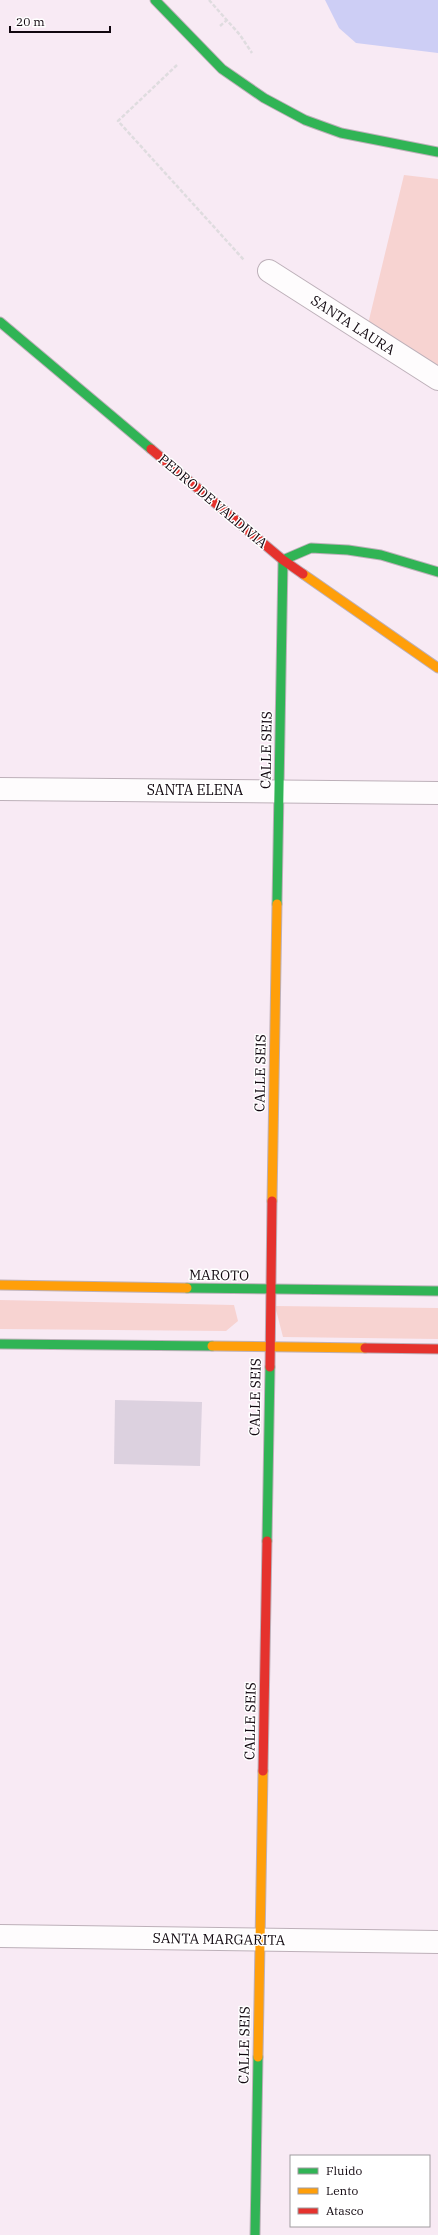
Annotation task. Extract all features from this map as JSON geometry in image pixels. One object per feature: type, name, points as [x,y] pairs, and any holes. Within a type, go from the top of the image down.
[{"type":"street","points":[[155,0],[222,68],[264,98],[305,120],[341,133],[438,152]]},
{"type":"street","name":"SANTA LAURA","points":[[269,271],[438,379]]},
{"type":"street","name":"PEDRO DE VALDIVIA","points":[[1,322],[283,560],[438,668]]},
{"type":"street","points":[[283,560],[311,548],[348,550],[381,555],[438,572]]},
{"type":"street","name":"CALLE SEIS","points":[[255,2235],[283,560]]},
{"type":"street","name":"SANTA ELENA","points":[[0,789],[279,790],[438,793]]},
{"type":"street","name":"MAROTO","points":[[0,1285],[271,1290],[438,1291]]},
{"type":"street","points":[[0,1344],[438,1349]]},
{"type":"street","name":"SANTA MARGARITA","points":[[0,1936],[438,1942]]},
{"type":"path","points":[[209,0],[227,20],[255,57]]},
{"type":"path","points":[[227,20],[198,45],[118,121],[249,266],[269,271]]},
{"type":"shaded area","points":[[404,175],[438,179],[438,367],[368,324]]},
{"type":"shaded area","points":[[0,1300],[234,1305],[238,1321],[226,1331],[0,1329]]},
{"type":"shaded area","points":[[275,1306],[438,1308],[438,1339],[283,1337]]},
{"type":"water","points":[[325,0],[438,0],[438,53],[356,43],[339,28]]},
{"type":"building","points":[[115,1400],[202,1402],[200,1466],[114,1464]]},
{"type":"traffic: fast","points":[[155,0],[222,69],[264,98],[305,120],[341,133],[438,152]]},
{"type":"traffic: fast","points":[[0,322],[151,449]]},
{"type":"traffic: fast","points":[[283,560],[311,548],[348,550],[381,555],[438,572]]},
{"type":"traffic: fast","points":[[277,904],[283,560]]},
{"type":"traffic: fast","points":[[187,1288],[438,1291]]},
{"type":"traffic: fast","points":[[0,1344],[212,1346]]},
{"type":"traffic: fast","points":[[267,1541],[270,1367]]},
{"type":"traffic: fast","points":[[255,2235],[258,2057]]},
{"type":"traffic: slow","points":[[303,574],[438,668]]},
{"type":"traffic: slow","points":[[272,1201],[277,904]]},
{"type":"traffic: slow","points":[[0,1285],[187,1288]]},
{"type":"traffic: slow","points":[[212,1346],[365,1348]]},
{"type":"traffic: slow","points":[[258,2057],[263,1771]]},
{"type":"traffic: jam","points":[[151,449],[283,560],[303,574]]},
{"type":"traffic: jam","points":[[270,1367],[272,1201]]},
{"type":"traffic: jam","points":[[365,1348],[438,1349]]},
{"type":"traffic: jam","points":[[263,1771],[267,1541]]}]
